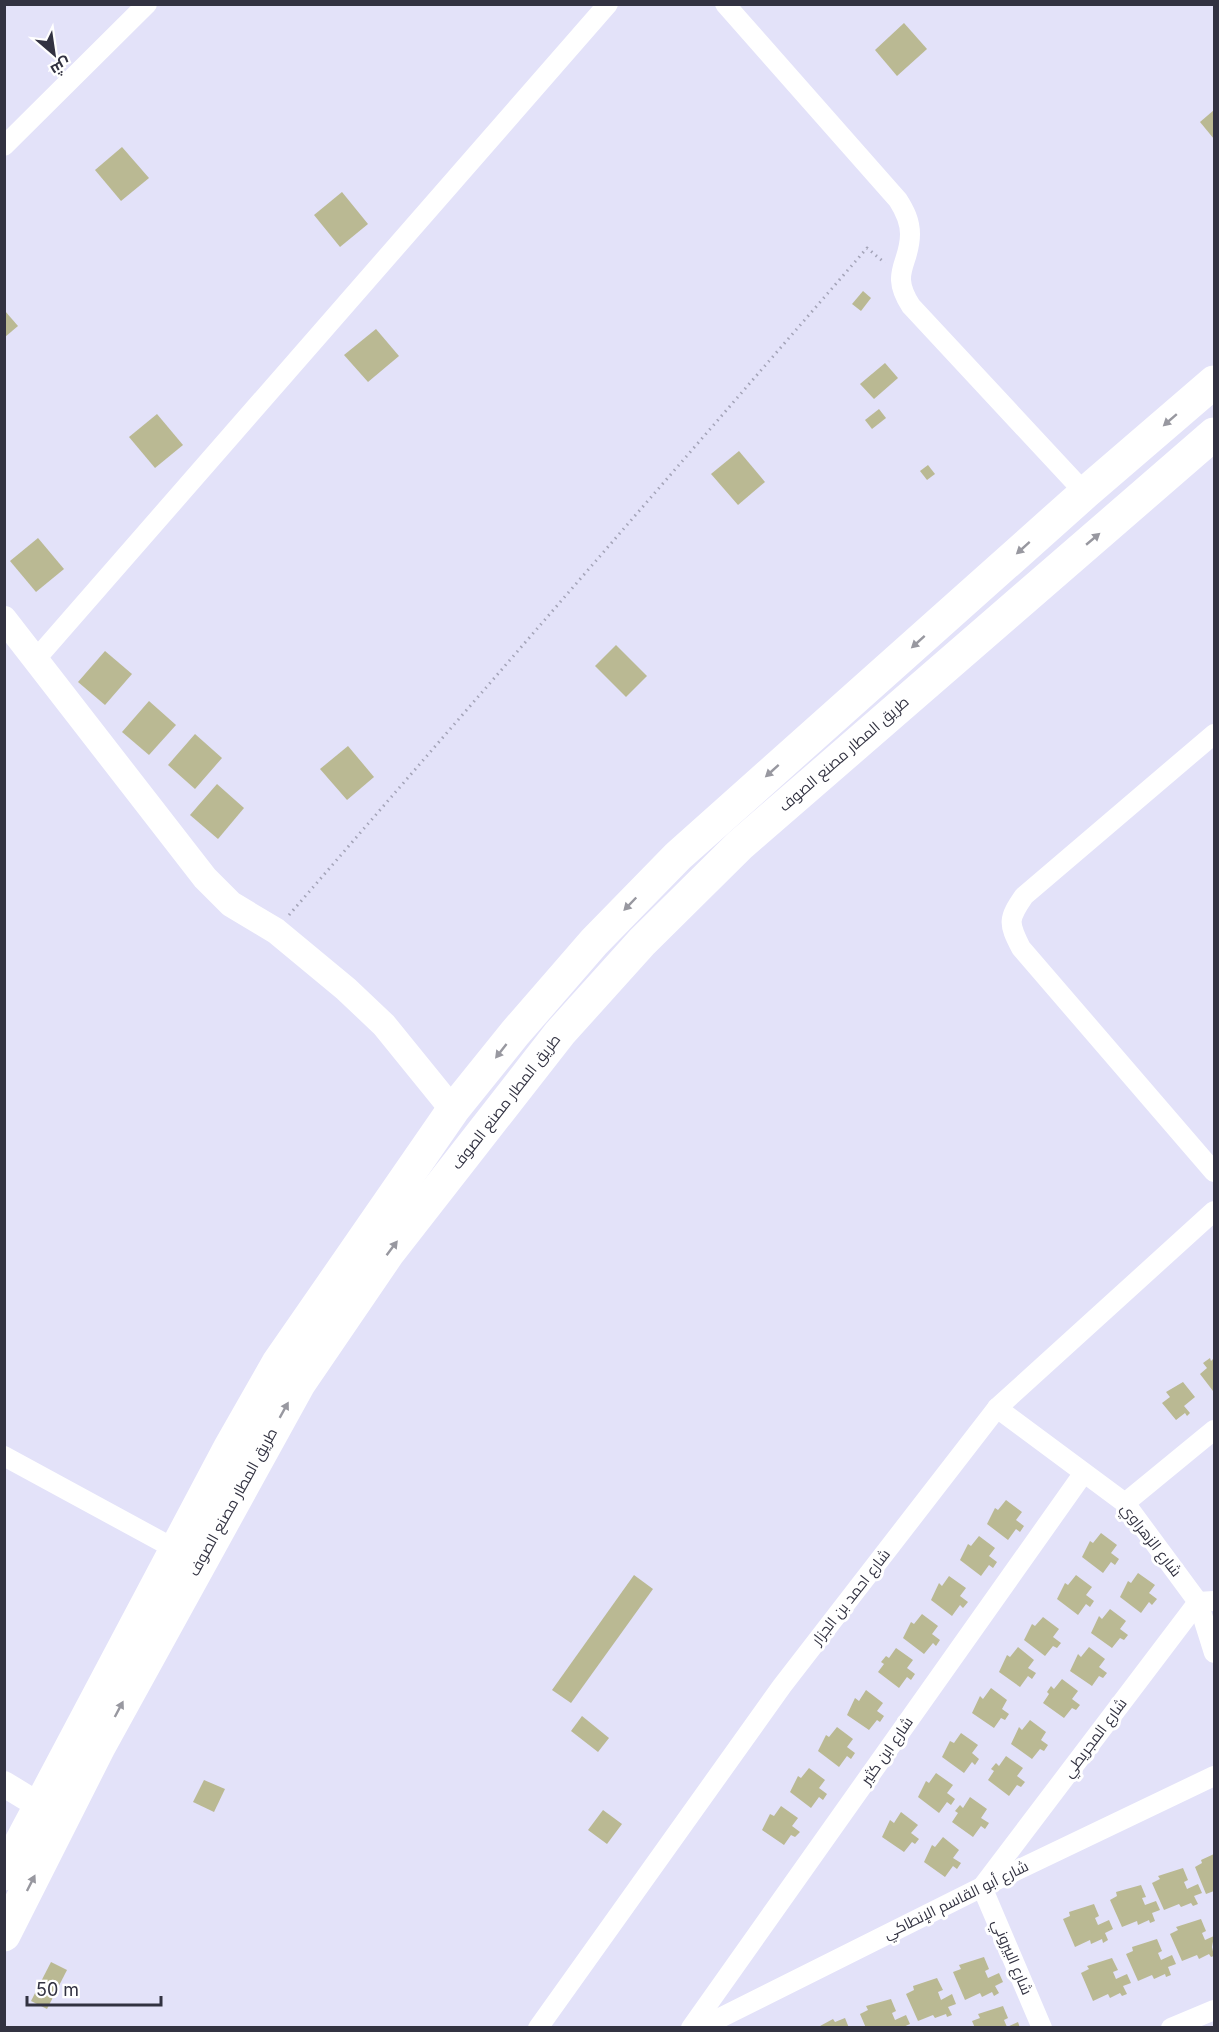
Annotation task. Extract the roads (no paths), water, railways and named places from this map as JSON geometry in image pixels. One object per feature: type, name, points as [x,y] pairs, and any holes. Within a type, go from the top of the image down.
[{"type":"highway","name":"طريق المطار مصنع الصوف","points":[[4,1935],[175,1549],[278,1363],[453,1110],[554,986],[678,856],[1085,493],[1215,382]]},
{"type":"highway","name":"طريق المطار مصنع الصوف","points":[[4,1874],[40,1806],[88,1742],[299,1384],[389,1252],[560,1033],[642,942],[740,845],[1215,434]]},
{"type":"street","points":[[4,146],[147,4]]},
{"type":"street","points":[[36,659],[608,4]]},
{"type":"street","points":[[725,4],[898,200],[907,215],[910,235],[900,275],[903,294],[911,306],[1085,493]]},
{"type":"street","points":[[4,619],[205,878],[231,904],[276,931],[346,989],[384,1025],[453,1110]]},
{"type":"street","points":[[1215,734],[1024,896],[1010,921],[1011,929],[1020,948],[1215,1172]]},
{"type":"street","name":"شارع احمد بن الجزار","points":[[538,2028],[782,1686],[997,1408],[1215,1211]]},
{"type":"street","name":"شارع الزهراوي","points":[[997,1408],[1125,1503],[1206,1601],[1215,1653]]},
{"type":"street","points":[[1125,1503],[1215,1430]]},
{"type":"street","points":[[4,1456],[175,1549]]},
{"type":"street","name":"شارع ابن كثير","points":[[691,2028],[1083,1474]]},
{"type":"street","name":"شارع المجريطي","points":[[982,1887],[1206,1601]]},
{"type":"street","name":"شارع أبو القاسم الإنطاكي","points":[[700,2028],[982,1887],[1215,1776]]},
{"type":"street","points":[[4,1784],[40,1806]]},
{"type":"street","name":"شارع البيروني","points":[[982,1887],[1042,2028]]},
{"type":"street","points":[[1176,2027],[1215,2010]]}]
